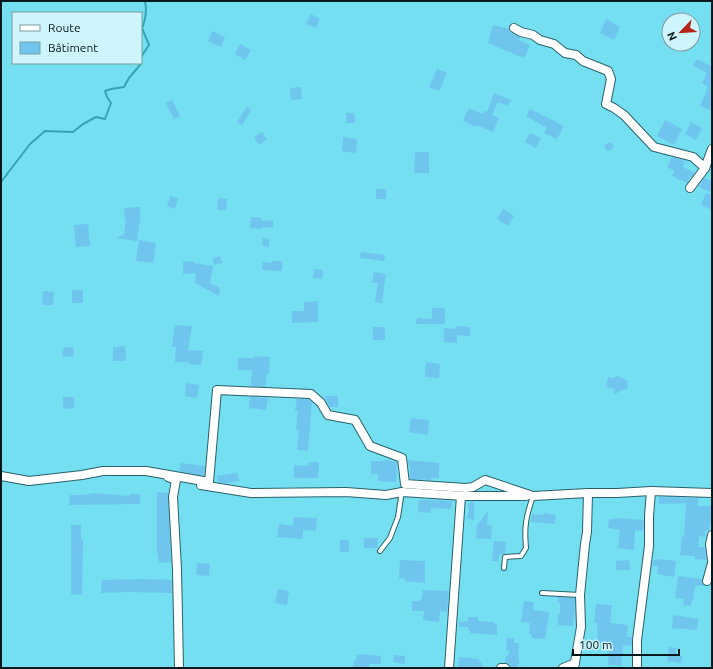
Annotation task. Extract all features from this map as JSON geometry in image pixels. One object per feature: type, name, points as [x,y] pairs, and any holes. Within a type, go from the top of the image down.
[{"type":"street","points":[[514,28],[521,32],[533,35],[540,40],[554,44],[565,53],[576,55],[583,61],[608,71],[611,80],[606,104],[624,115],[654,147],[693,157],[704,168]]},
{"type":"street","points":[[690,188],[704,168],[712,149]]},
{"type":"street","points":[[1,476],[29,481],[82,475],[103,470],[146,471],[208,482],[217,390],[311,394],[321,403],[328,415],[355,420],[370,446],[402,458],[403,488]]},
{"type":"street","points":[[146,471],[176,480],[251,492],[346,492],[386,494],[403,488],[466,488],[473,487],[485,480],[533,496]]},
{"type":"street","points":[[176,480],[173,497],[177,569],[179,668]]},
{"type":"street","points":[[403,488],[461,496],[533,496],[651,491],[712,493]]},
{"type":"street","points":[[637,668],[637,640],[649,546],[651,491]]},
{"type":"street","points":[[563,668],[574,665],[581,627],[580,595],[587,532],[588,493]]},
{"type":"street","points":[[449,668],[461,496]]},
{"type":"street","points":[[707,581],[712,562],[710,544],[712,536]]},
{"type":"lane","points":[[380,551],[390,538],[398,517],[403,488]]},
{"type":"lane","points":[[504,568],[505,557],[521,556],[526,548],[524,533],[525,519],[533,496]]},
{"type":"lane","points":[[542,593],[580,595]]},
{"type":"building","points":[[311,14],[320,19],[316,28],[306,24]]},
{"type":"building","points":[[606,19],[620,27],[614,40],[600,33]]},
{"type":"building","points":[[493,25],[509,29],[511,33],[520,37],[519,40],[530,45],[524,58],[488,43]]},
{"type":"building","points":[[212,31],[225,37],[221,47],[208,41]]},
{"type":"building","points":[[240,44],[251,50],[245,60],[235,54]]},
{"type":"building","points":[[697,59],[711,66],[712,64],[712,111],[700,106],[708,87],[702,83],[707,73],[693,66]]},
{"type":"building","points":[[437,69],[447,73],[439,91],[429,87]]},
{"type":"building","points":[[301,87],[302,99],[291,100],[290,88]]},
{"type":"building","points":[[494,93],[511,100],[508,106],[498,102],[492,115],[499,118],[493,132],[463,121],[469,108],[482,114],[484,111],[487,112]]},
{"type":"building","points":[[172,100],[180,116],[174,119],[166,103]]},
{"type":"building","points":[[247,107],[251,110],[242,125],[237,122]]},
{"type":"building","points":[[530,109],[564,126],[557,139],[544,133],[547,128],[526,116]]},
{"type":"building","points":[[346,113],[354,113],[355,123],[346,123]]},
{"type":"building","points":[[665,120],[682,129],[674,145],[657,136]]},
{"type":"building","points":[[691,122],[702,128],[696,140],[685,134]]},
{"type":"building","points":[[262,132],[267,139],[259,145],[254,137]]},
{"type":"building","points":[[530,133],[541,138],[536,148],[525,142]]},
{"type":"building","points":[[343,137],[357,139],[356,153],[342,151]]},
{"type":"building","points":[[611,142],[614,148],[607,151],[604,145]]},
{"type":"building","points":[[415,152],[429,152],[429,173],[414,173]]},
{"type":"building","points":[[672,157],[685,161],[683,167],[695,173],[691,177],[690,176],[687,183],[672,176],[675,171],[667,167]]},
{"type":"building","points":[[704,178],[712,181],[710,192],[699,187]]},
{"type":"building","points":[[376,189],[386,189],[386,199],[376,199]]},
{"type":"building","points":[[706,193],[712,195],[712,210],[701,205]]},
{"type":"building","points":[[170,196],[178,198],[175,209],[167,206]]},
{"type":"building","points":[[218,198],[227,199],[226,210],[217,210]]},
{"type":"building","points":[[140,207],[137,241],[116,238],[124,234],[126,220],[124,208]]},
{"type":"building","points":[[503,209],[514,216],[508,226],[497,219]]},
{"type":"building","points":[[251,217],[262,218],[262,221],[273,220],[273,227],[261,229],[250,228]]},
{"type":"building","points":[[88,224],[90,246],[76,247],[74,225]]},
{"type":"building","points":[[263,238],[269,239],[269,247],[262,246]]},
{"type":"building","points":[[139,240],[156,243],[153,263],[136,261]]},
{"type":"building","points":[[361,252],[385,255],[384,261],[360,258]]},
{"type":"building","points":[[220,256],[222,263],[214,265],[212,259]]},
{"type":"building","points":[[194,261],[194,263],[213,266],[210,283],[220,288],[219,296],[195,283],[196,273],[183,274],[183,262]]},
{"type":"building","points":[[272,261],[282,261],[282,271],[262,270],[263,262],[272,263]]},
{"type":"building","points":[[314,269],[323,270],[322,279],[313,278]]},
{"type":"building","points":[[374,272],[386,274],[382,303],[375,302],[378,283],[372,283]]},
{"type":"building","points":[[72,290],[83,290],[83,303],[72,303]]},
{"type":"building","points":[[43,291],[54,292],[53,305],[42,305]]},
{"type":"building","points":[[318,301],[318,322],[292,323],[292,311],[304,311],[304,302]]},
{"type":"building","points":[[432,308],[445,308],[445,324],[416,324],[417,318],[432,319]]},
{"type":"building","points":[[175,325],[192,326],[188,350],[203,351],[201,365],[189,364],[189,362],[175,362],[176,347],[172,347]]},
{"type":"building","points":[[456,326],[470,327],[470,336],[457,335],[457,343],[444,342],[444,328],[456,329]]},
{"type":"building","points":[[373,327],[385,327],[385,340],[373,340]]},
{"type":"building","points":[[125,346],[126,361],[113,361],[113,347]]},
{"type":"building","points":[[64,347],[74,348],[73,357],[62,356]]},
{"type":"building","points":[[254,356],[270,357],[269,373],[267,373],[265,387],[251,386],[252,370],[238,370],[238,358],[254,358]]},
{"type":"building","points":[[426,362],[440,364],[439,378],[425,377]]},
{"type":"building","points":[[617,376],[628,381],[627,389],[613,395],[615,389],[606,387],[608,377],[613,378]]},
{"type":"building","points":[[186,383],[199,385],[197,398],[185,396]]},
{"type":"building","points":[[324,396],[338,396],[338,407],[330,407]]},
{"type":"building","points":[[63,397],[74,397],[74,408],[63,409]]},
{"type":"building","points":[[250,397],[268,398],[266,410],[249,408]]},
{"type":"building","points":[[297,399],[309,399],[312,403],[308,451],[297,450],[299,430],[296,430],[298,411],[295,410]]},
{"type":"building","points":[[411,418],[429,420],[428,435],[409,432]]},
{"type":"building","points":[[385,460],[397,462],[396,482],[378,481],[378,474],[371,474],[371,461]]},
{"type":"building","points":[[408,460],[439,463],[439,478],[431,478],[431,480],[410,479],[410,467]]},
{"type":"building","points":[[309,462],[319,462],[318,478],[294,478],[294,465],[308,466]]},
{"type":"building","points":[[181,463],[205,466],[204,476],[179,471]]},
{"type":"building","points":[[237,473],[239,481],[225,483],[218,482],[217,476]]},
{"type":"building","points":[[157,492],[168,493],[171,562],[159,563],[157,550]]},
{"type":"building","points":[[93,493],[129,496],[129,494],[140,494],[140,504],[69,505],[70,495],[84,495]]},
{"type":"building","points":[[659,497],[698,498],[698,506],[712,506],[712,522],[710,522],[709,530],[705,531],[705,537],[699,536],[698,547],[705,547],[706,560],[695,559],[695,556],[680,555],[682,536],[684,537],[686,503],[659,504]]},
{"type":"building","points":[[419,500],[452,501],[451,509],[431,508],[430,513],[418,512]]},
{"type":"building","points":[[470,502],[474,502],[474,520],[467,518],[469,510],[468,504],[470,504]]},
{"type":"building","points":[[488,511],[487,525],[492,526],[491,539],[476,538],[477,525]]},
{"type":"building","points":[[544,513],[556,515],[555,524],[531,522],[532,514],[544,515]]},
{"type":"building","points":[[294,517],[317,518],[316,531],[303,530],[303,539],[277,537],[279,524],[293,526]]},
{"type":"building","points":[[609,519],[644,520],[643,531],[635,530],[634,550],[618,548],[620,530],[608,528]]},
{"type":"building","points":[[71,525],[81,525],[81,539],[83,539],[82,595],[71,594]]},
{"type":"building","points":[[364,538],[378,538],[377,548],[364,548]]},
{"type":"building","points":[[340,540],[349,540],[349,552],[340,552]]},
{"type":"building","points":[[494,541],[506,542],[505,554],[499,554],[498,561],[492,561]]},
{"type":"building","points":[[659,559],[676,561],[674,577],[657,574],[658,566],[653,566],[653,560]]},
{"type":"building","points":[[400,560],[425,561],[425,583],[405,581],[405,579],[399,578]]},
{"type":"building","points":[[629,560],[630,570],[616,570],[616,561]]},
{"type":"building","points":[[197,563],[210,564],[209,576],[196,575]]},
{"type":"building","points":[[678,576],[702,579],[704,586],[695,585],[691,606],[683,605],[684,599],[675,598]]},
{"type":"building","points":[[102,580],[172,580],[172,593],[101,593]]},
{"type":"building","points":[[278,589],[289,591],[287,605],[275,603]]},
{"type":"building","points":[[423,590],[449,591],[447,612],[440,611],[439,622],[423,620],[424,611],[412,611],[412,601],[422,599]]},
{"type":"building","points":[[558,597],[575,598],[573,626],[558,625],[560,603],[558,603]]},
{"type":"building","points":[[524,601],[534,602],[533,610],[549,612],[545,639],[531,638],[532,634],[529,634],[530,623],[521,622]]},
{"type":"building","points":[[596,604],[612,605],[610,623],[628,625],[627,637],[632,637],[632,646],[623,645],[621,666],[608,665],[609,644],[598,643],[597,623],[594,623]]},
{"type":"building","points":[[673,615],[698,619],[697,630],[672,628]]},
{"type":"building","points":[[468,617],[478,617],[478,621],[494,622],[494,624],[497,624],[497,635],[470,633],[468,627],[459,627],[459,622],[468,621]]},
{"type":"building","points":[[507,638],[514,638],[514,643],[519,643],[519,664],[515,668],[510,668],[510,665],[505,663],[505,659],[510,651],[506,650]]},
{"type":"building","points":[[669,647],[677,648],[676,655],[682,656],[681,663],[667,661]]},
{"type":"building","points":[[357,654],[381,656],[381,664],[369,664],[369,668],[353,668],[354,660],[356,661]]},
{"type":"building","points":[[394,655],[405,656],[405,664],[393,662]]},
{"type":"building","points":[[459,657],[478,659],[482,664],[482,668],[458,668]]},
{"type":"waterway","points":[[142,28],[146,15],[145,1]]},
{"type":"waterway","points":[[142,28],[149,45],[142,56]]},
{"type":"waterway","points":[[1,182],[30,144],[45,131],[73,132],[83,124],[96,117],[105,119],[111,103],[105,91],[124,87],[140,64]]}]
